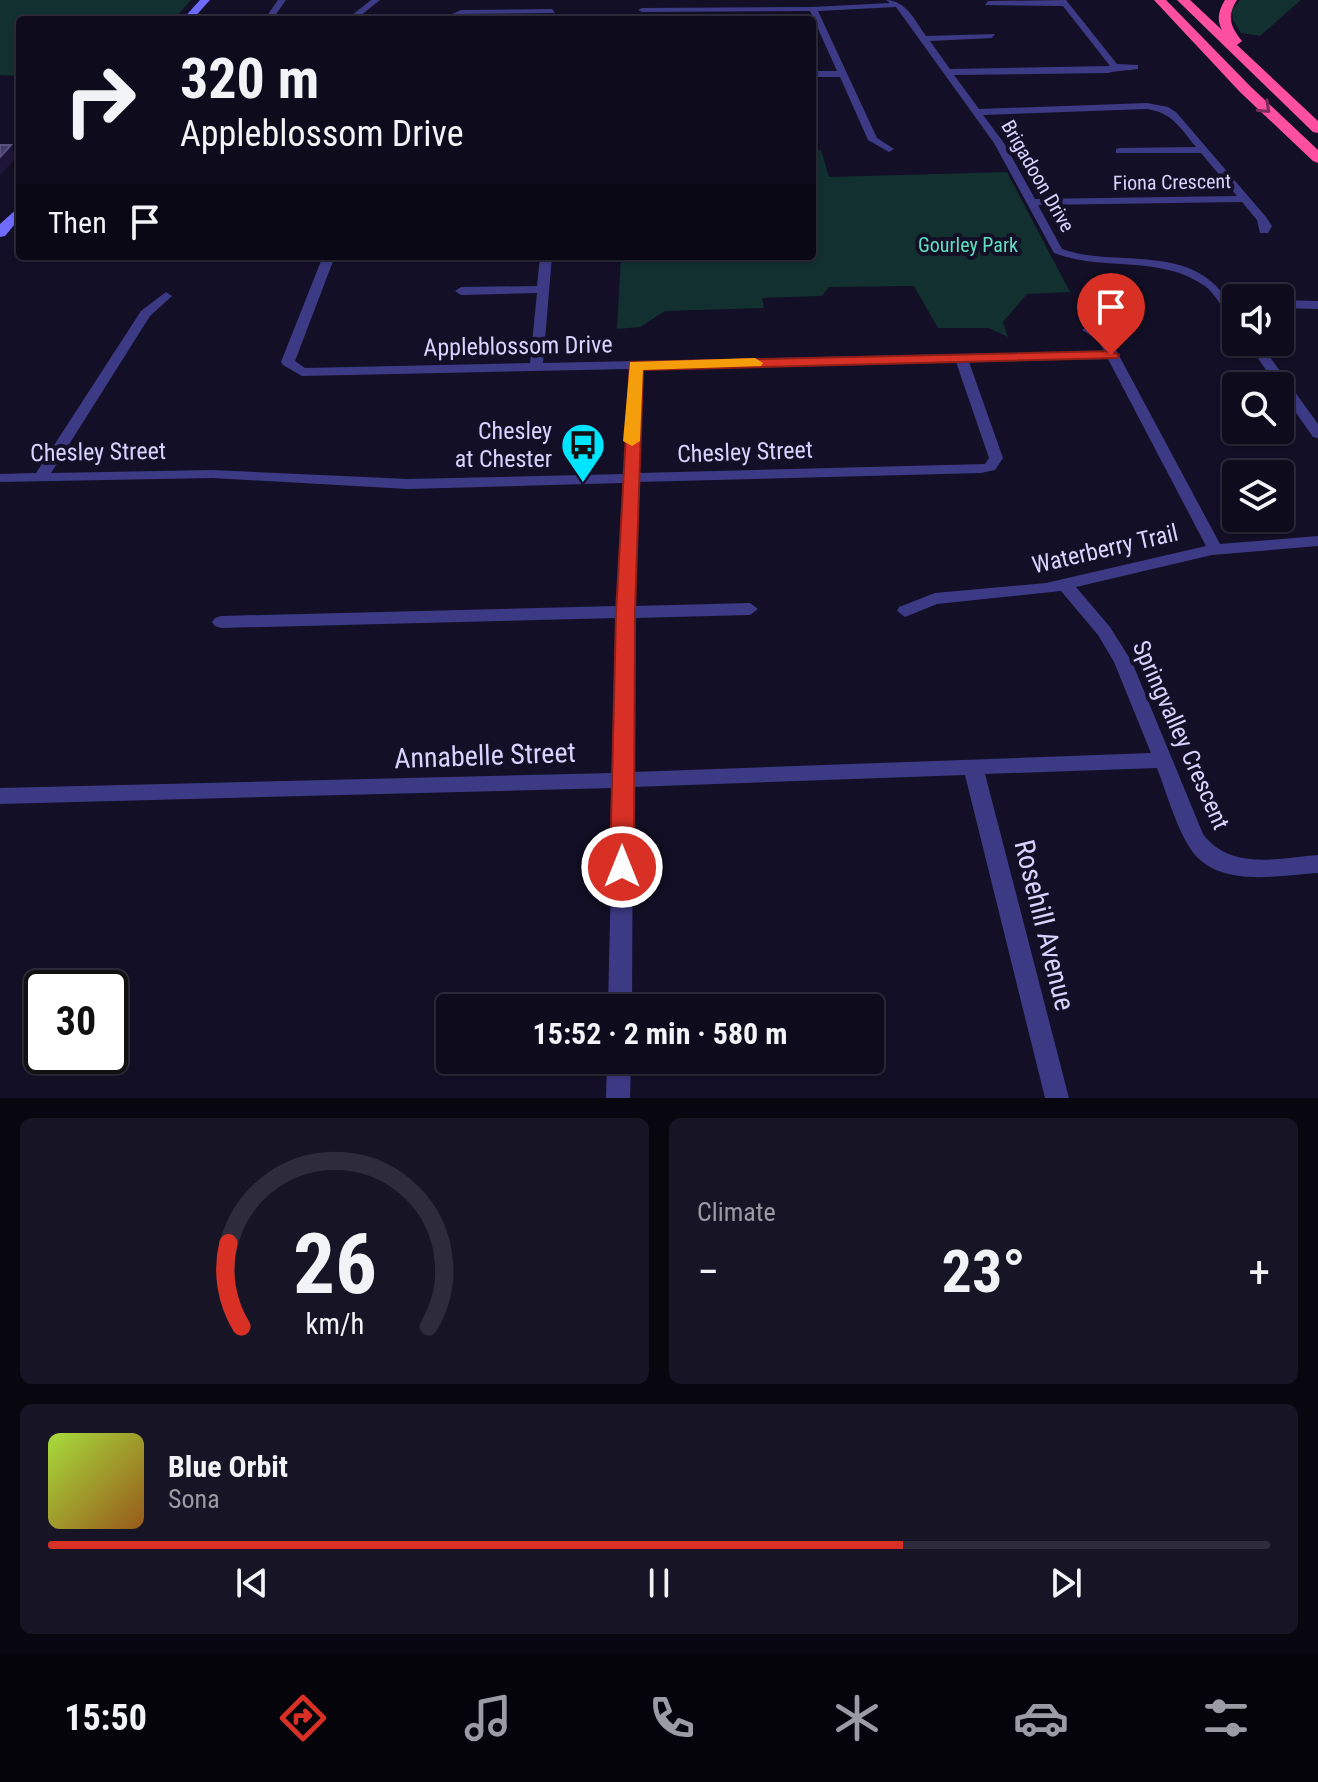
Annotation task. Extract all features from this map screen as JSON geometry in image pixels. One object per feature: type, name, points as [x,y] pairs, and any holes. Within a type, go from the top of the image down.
[{"type":"highway","points":[[1146,0],[1225,76],[1245,89]]},
{"type":"highway","points":[[1160,0],[1245,89],[1318,158]]},
{"type":"highway","points":[[1183,0],[1318,129]]},
{"type":"highway","points":[[1231,0],[1223,11],[1223,21],[1228,32],[1250,58],[1247,61]]},
{"type":"main road","points":[[191,16],[205,0]]},
{"type":"main road","points":[[0,233],[16,215]]},
{"type":"street","points":[[355,16],[376,0]]},
{"type":"street","points":[[452,16],[461,12],[551,16],[553,0]]},
{"type":"street","points":[[641,0],[642,15],[894,3]]},
{"type":"street","points":[[988,3],[1063,2],[1090,29],[1115,67]]},
{"type":"street","name":"Brigadoon Drive","points":[[894,3],[999,143],[1055,248],[1077,258],[1140,260],[1173,266],[1207,282],[1222,296]]},
{"type":"street","points":[[813,9],[873,140],[889,149]]},
{"type":"street","points":[[924,39],[992,36]]},
{"type":"street","points":[[816,39],[827,39]]},
{"type":"street","points":[[947,72],[1135,67]]},
{"type":"street","points":[[816,74],[843,74]]},
{"type":"street","name":"Fiona Crescent","points":[[976,112],[1159,107],[1173,114],[1244,199]]},
{"type":"street","points":[[1120,151],[1201,150]]},
{"type":"street","points":[[1244,199],[1264,221],[1264,231]]},
{"type":"street","name":"Fiona Crescent","points":[[1031,202],[1244,199]]},
{"type":"street","name":"Appleblossom Drive","points":[[327,260],[289,357],[288,363],[295,370],[310,373],[1111,355]]},
{"type":"street","points":[[536,368],[546,260]]},
{"type":"street","points":[[461,291],[543,289]]},
{"type":"street","points":[[41,477],[145,314],[166,296]]},
{"type":"street","points":[[1294,304],[1318,305]]},
{"type":"street","points":[[1088,330],[1103,338],[1215,549]]},
{"type":"street","points":[[1263,356],[1318,434]]},
{"type":"street","name":"Chesley Street","points":[[0,478],[223,474],[394,484],[990,467],[996,458],[961,358]]},
{"type":"street","points":[[620,994],[625,613],[636,365]]},
{"type":"street","name":"Waterberry Trail","points":[[905,611],[935,599],[1010,594],[1065,585],[1215,549],[1318,541]]},
{"type":"street","name":"Springvalley Crescent","points":[[1065,585],[1104,631],[1123,662],[1204,851],[1242,869],[1318,864]]},
{"type":"street","points":[[221,622],[750,609]]},
{"type":"street","name":"Annabelle Street","points":[[0,796],[622,780],[1164,760]]},
{"type":"street","name":"Rosehill Avenue","points":[[973,767],[1057,1098]]},
{"type":"street","points":[[618,1098],[619,1074]]},
{"type":"green space","points":[[0,0],[191,0],[177,16],[16,16],[16,76],[0,75]]},
{"type":"green space","points":[[1240,0],[1301,0],[1260,36],[1241,33],[1233,20],[1232,10]]},
{"type":"green space","name":"Gourley Park","points":[[821,150],[829,177],[1007,172],[1070,292],[1027,294],[1003,322],[1008,337],[989,328],[938,328],[914,286],[829,287],[822,296],[762,298],[764,308],[665,311],[640,327],[617,329],[621,260],[816,260],[816,151]]},
{"type":"building","points":[[0,145],[11,145],[0,157]]},
{"type":"slow traffic","points":[[632,441],[636,365],[755,363]]},
{"type":"place","name":"Chesley at Chester","points":[[583,484]]},
{"type":"route","points":[[622,867],[625,613],[636,365],[1111,355]]}]
